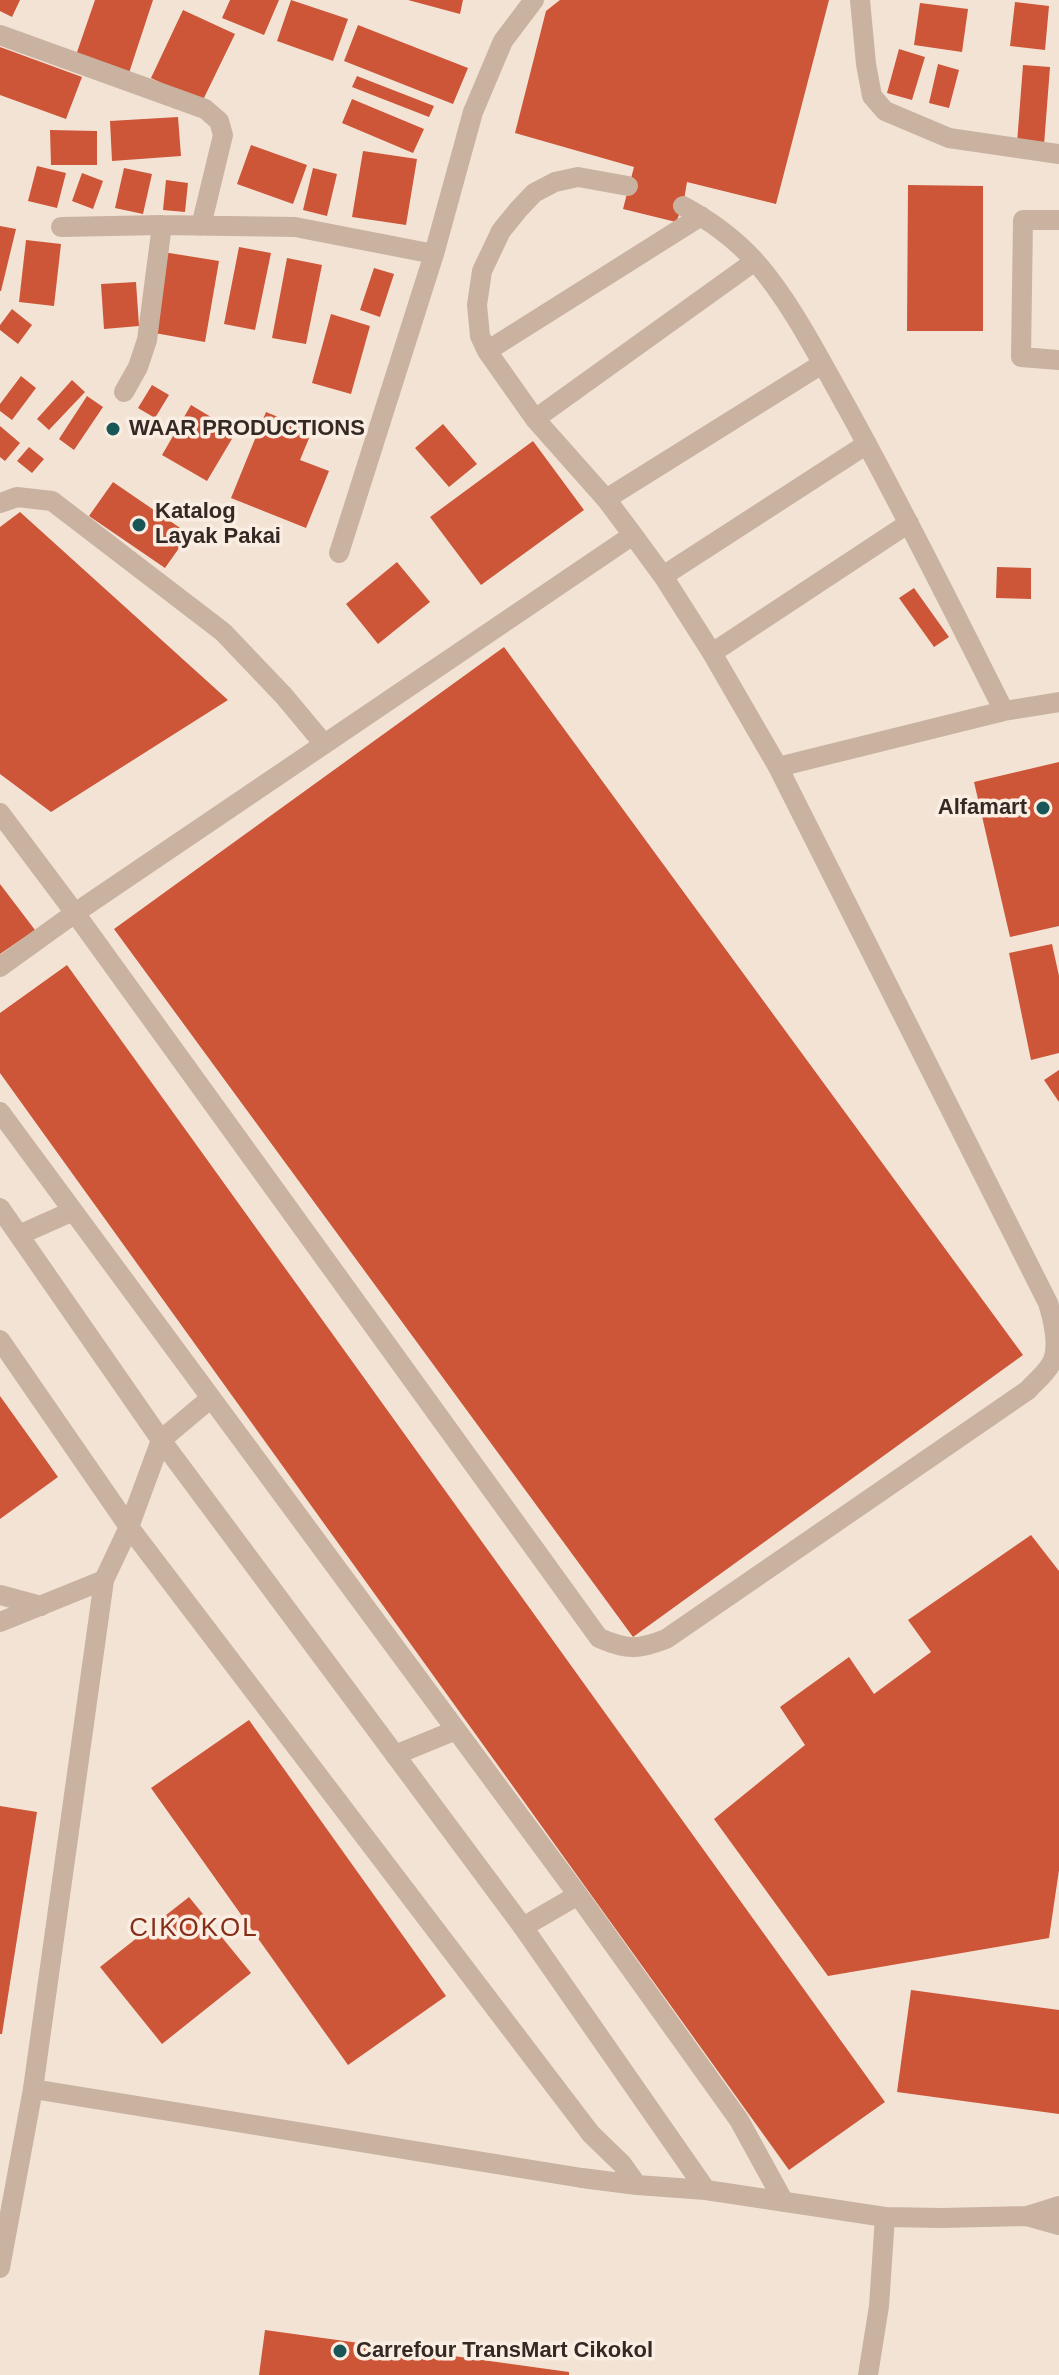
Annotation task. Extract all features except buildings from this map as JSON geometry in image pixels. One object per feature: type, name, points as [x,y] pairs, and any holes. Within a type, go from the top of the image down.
[{"type":"street","points":[[339,553],[434,254],[473,112],[503,41],[534,0]]},
{"type":"street","points":[[860,0],[872,96],[885,111],[949,138],[1059,154]]},
{"type":"street","points":[[0,35],[205,109],[219,121],[223,135],[201,226]]},
{"type":"street","points":[[0,813],[599,1638],[622,1648],[644,1648],[666,1639],[1028,1390],[1057,1359],[1054,1321],[1048,1303],[778,767],[663,576],[606,499],[535,419],[487,351],[480,336],[478,287],[488,255],[501,231],[534,193],[555,182],[578,177],[628,186]]},
{"type":"street","points":[[683,206],[731,238],[755,261],[786,304],[867,444],[1004,711]]},
{"type":"street","points":[[487,351],[701,216]]},
{"type":"street","points":[[1059,220],[1023,220],[1021,357],[1059,360]]},
{"type":"street","points":[[124,392],[138,367],[147,340],[162,225]]},
{"type":"street","points":[[61,227],[295,227],[434,254]]},
{"type":"street","points":[[535,419],[755,261]]},
{"type":"street","points":[[606,499],[822,364]]},
{"type":"street","points":[[663,576],[867,444]]},
{"type":"street","points":[[0,503],[17,497],[52,501],[223,632],[284,696],[324,744]]},
{"type":"street","points":[[712,653],[909,523]]},
{"type":"street","points":[[0,967],[633,535]]},
{"type":"street","points":[[778,767],[1004,711],[1059,702]]},
{"type":"street","points":[[0,1112],[578,1895],[739,2120],[784,2202]]},
{"type":"street","points":[[0,1208],[161,1440],[523,1927],[706,2190]]},
{"type":"street","points":[[19,1235],[73,1211]]},
{"type":"street","points":[[0,1340],[129,1527],[591,2134],[622,2164],[637,2185]]},
{"type":"street","points":[[0,2268],[33,2089],[104,1580],[129,1527],[161,1440],[211,1398]]},
{"type":"street","points":[[0,1622],[104,1580]]},
{"type":"street","points":[[0,1595],[41,1606]]},
{"type":"street","points":[[395,1755],[456,1730]]},
{"type":"street","points":[[523,1927],[578,1895]]},
{"type":"street","points":[[33,2089],[582,2178],[706,2190],[885,2217],[1027,2216],[1059,2206]]},
{"type":"street","points":[[1027,2216],[1059,2225]]},
{"type":"street","points":[[868,2375],[879,2306],[885,2217]]},
{"type":"place","name":"WAAR PRODUCTIONS","points":[[113,429]]},
{"type":"place","name":"Katalog Layak Pakai","points":[[139,525]]},
{"type":"place","name":"Alfamart","points":[[1043,808]]},
{"type":"place","name":"Carrefour TransMart Cikokol","points":[[340,2351]]},
{"type":"district","name":"CIKOKOL","points":[[194,1929]]}]
